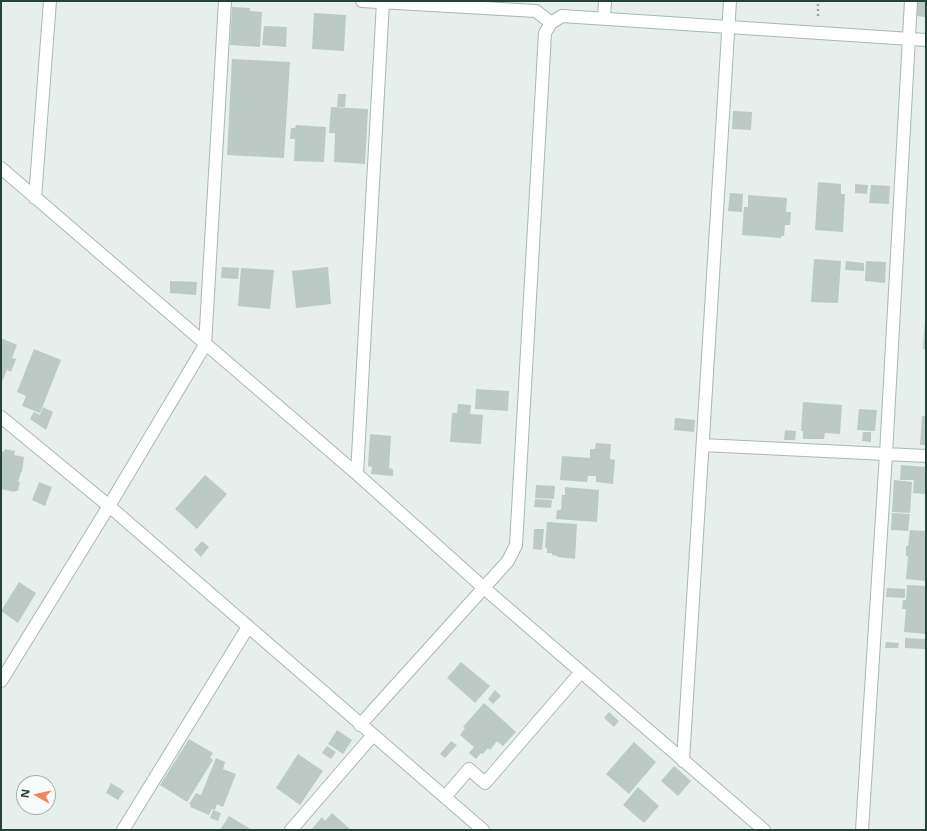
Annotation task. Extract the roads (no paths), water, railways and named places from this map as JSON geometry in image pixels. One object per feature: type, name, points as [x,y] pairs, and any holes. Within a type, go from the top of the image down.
[{"type":"street","points":[[35,198],[50,1]]},
{"type":"street","points":[[1,681],[109,506],[205,345],[225,1]]},
{"type":"street","points":[[362,1],[484,5],[536,11],[551,24]]},
{"type":"street","points":[[604,18],[605,1]]},
{"type":"street","points":[[683,761],[730,1]]},
{"type":"street","points":[[862,830],[886,454],[911,1]]},
{"type":"street","points":[[357,474],[383,2]]},
{"type":"street","points":[[360,725],[508,561],[516,545],[545,33],[551,24],[562,16],[926,40]]},
{"type":"street","points":[[1,168],[205,345],[357,474],[484,588],[764,830]]},
{"type":"street","points":[[1,417],[109,506],[483,830]]},
{"type":"street","points":[[703,445],[926,456]]},
{"type":"street","points":[[123,830],[248,628]]},
{"type":"street","points":[[445,797],[469,769],[485,783],[581,672]]},
{"type":"street","points":[[291,830],[373,735]]}]
